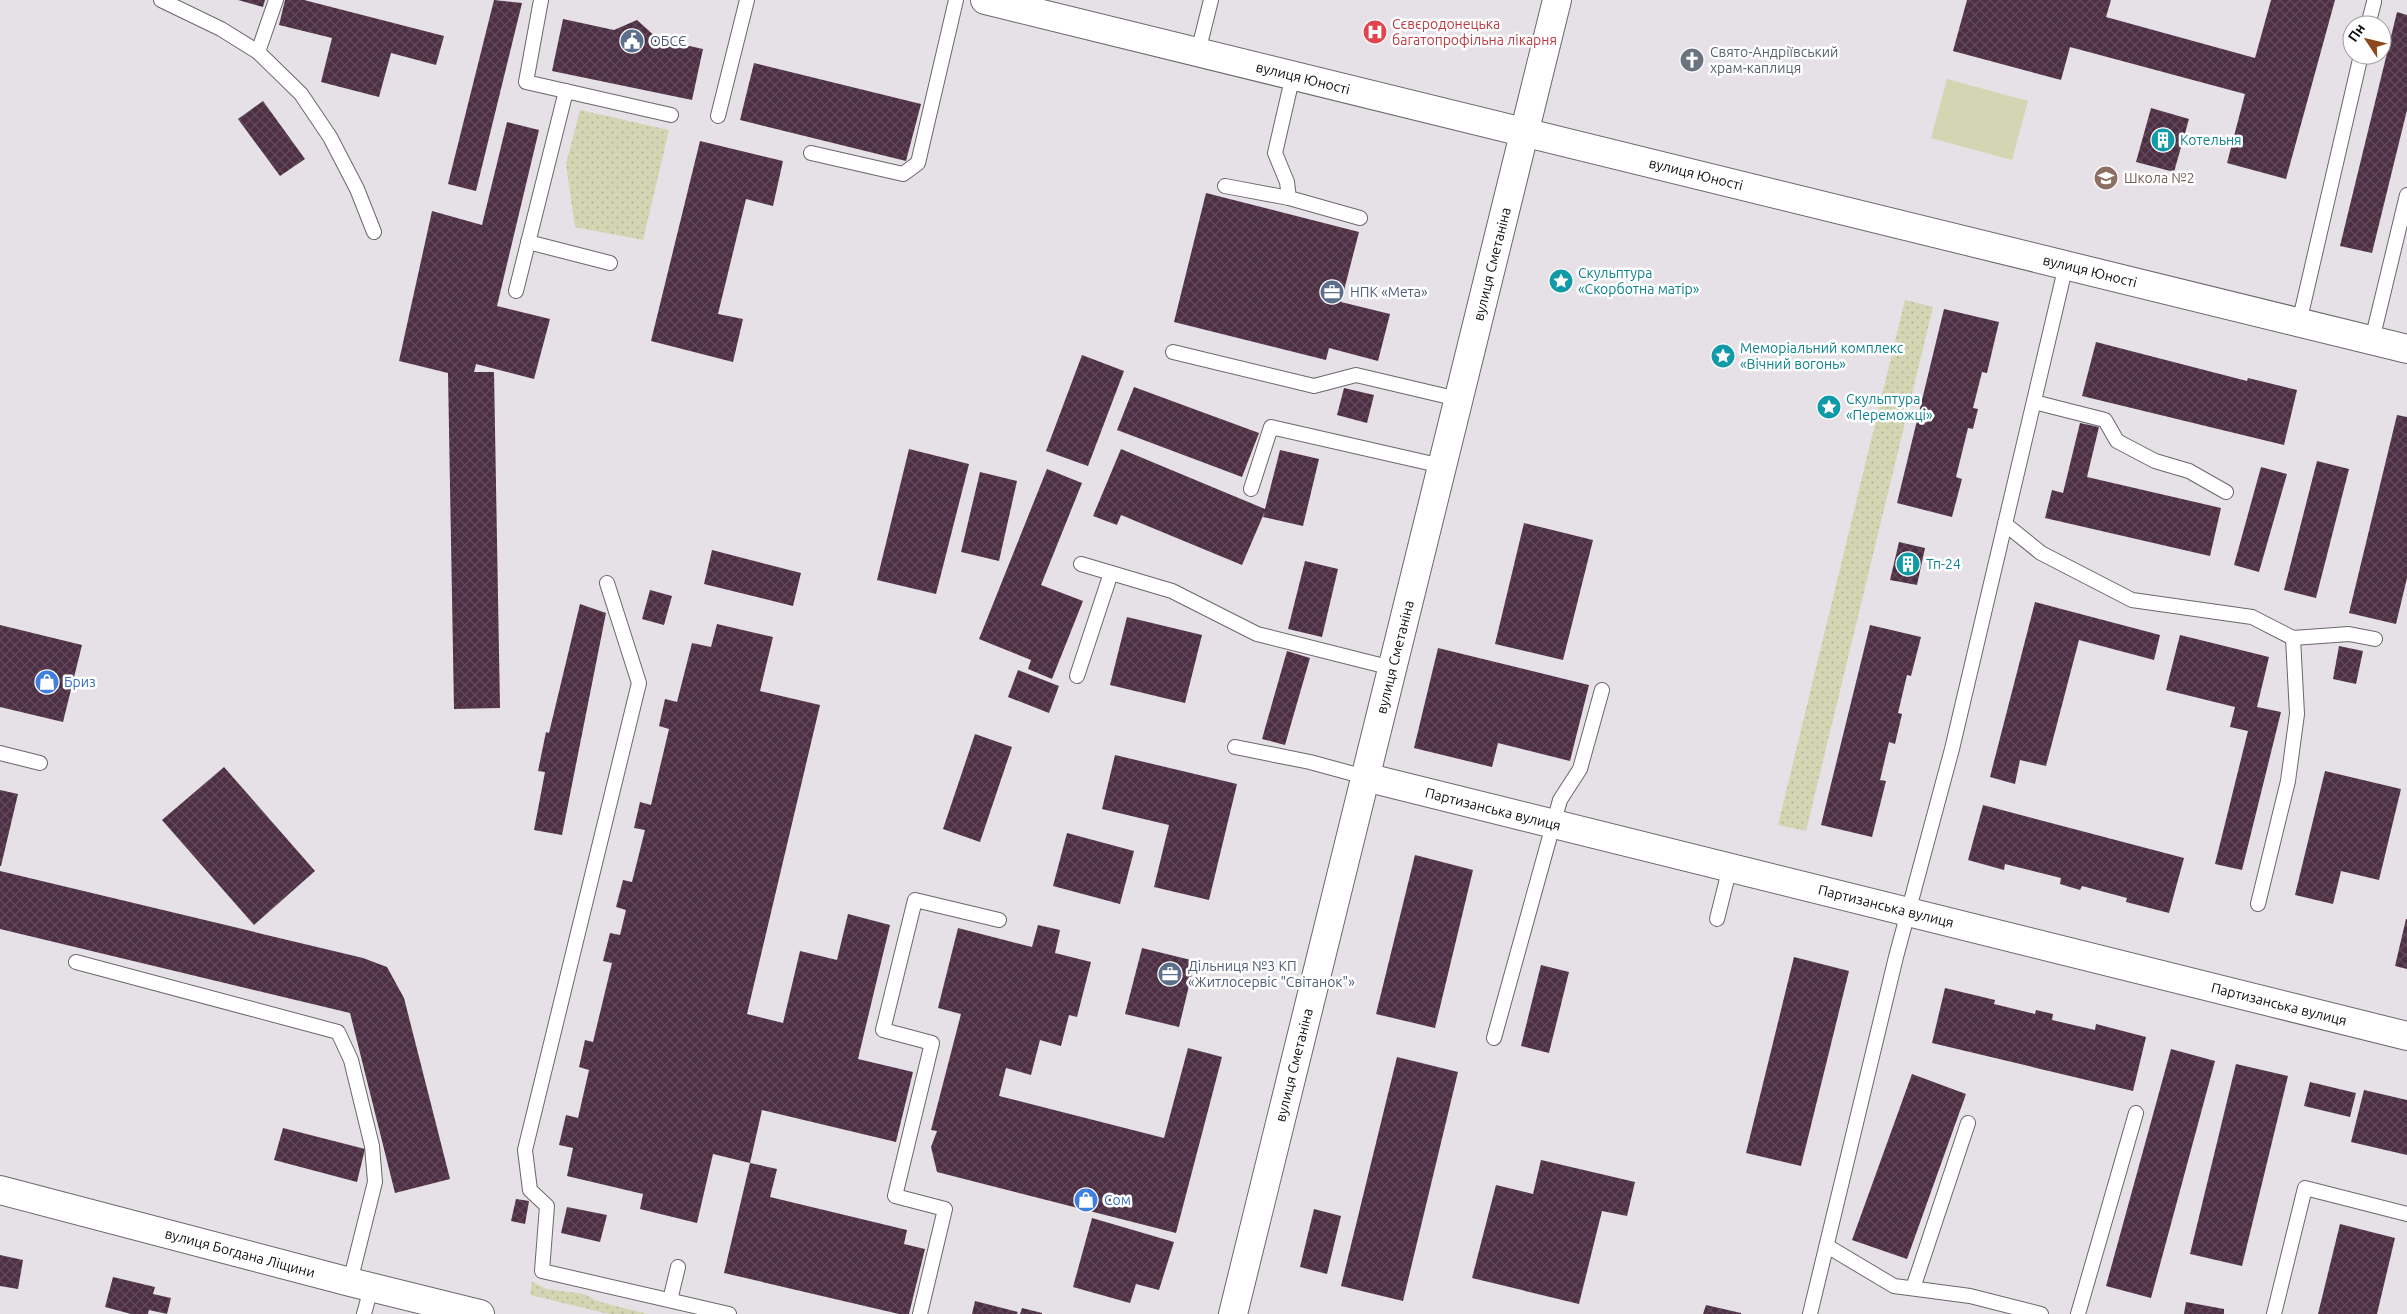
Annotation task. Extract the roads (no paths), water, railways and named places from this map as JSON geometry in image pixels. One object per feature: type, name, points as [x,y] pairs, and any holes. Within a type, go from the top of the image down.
[{"type":"street","name":"вулиця Юності","points":[[985,0],[2407,349]]},
{"type":"street","name":"вулиця Сметаніна","points":[[1233,1314],[1557,0]]},
{"type":"street","name":"Партизанська вулиця","points":[[1365,777],[2407,1036]]},
{"type":"street","name":"вулиця Богдана Ліщини","points":[[0,1190],[360,1285],[480,1314]]},
{"type":"lane","points":[[161,0],[221,29],[258,52],[301,94],[330,138],[357,189],[374,232]]},
{"type":"lane","points":[[258,52],[276,0]]},
{"type":"lane","points":[[541,0],[526,82],[671,116]]},
{"type":"lane","points":[[718,116],[746,0]]},
{"type":"lane","points":[[811,152],[902,174],[918,163],[956,0]]},
{"type":"lane","points":[[1198,52],[1211,0]]},
{"type":"lane","points":[[2371,15],[2374,2]]},
{"type":"lane","points":[[2299,323],[2359,65]]},
{"type":"lane","points":[[1289,198],[1287,182],[1275,153],[1293,75]]},
{"type":"lane","points":[[516,291],[566,91]]},
{"type":"lane","points":[[1225,186],[1289,198],[1360,218]]},
{"type":"lane","points":[[2372,340],[2407,195]]},
{"type":"lane","points":[[528,242],[610,263]]},
{"type":"lane","points":[[1810,1314],[1909,912],[1952,749],[2066,265]]},
{"type":"lane","points":[[1173,352],[1314,386],[1356,375],[1458,399]]},
{"type":"lane","points":[[2034,402],[2105,420],[2117,441],[2155,461],[2189,470],[2226,492]]},
{"type":"lane","points":[[1251,489],[1271,427],[1442,466]]},
{"type":"lane","points":[[2005,524],[2041,553],[2132,600],[2252,617],[2293,638],[2349,634],[2375,639]]},
{"type":"lane","points":[[1081,564],[1172,591],[1257,634],[1392,668]]},
{"type":"lane","points":[[1077,676],[1111,573]]},
{"type":"lane","points":[[607,583],[639,684],[525,1150],[530,1190],[547,1206],[542,1271],[729,1314]]},
{"type":"lane","points":[[2258,904],[2288,781],[2297,714],[2293,638]]},
{"type":"lane","points":[[1494,1038],[1560,800],[1580,769],[1602,690]]},
{"type":"lane","points":[[1235,747],[1310,762],[1365,777]]},
{"type":"lane","points":[[0,753],[40,763]]},
{"type":"lane","points":[[1717,919],[1730,867]]},
{"type":"lane","points":[[920,1314],[945,1209],[895,1196],[932,1043],[882,1030],[915,900],[999,920]]},
{"type":"lane","points":[[76,962],[338,1032],[351,1060],[372,1146],[375,1182],[360,1285],[364,1314]]},
{"type":"lane","points":[[2078,1314],[2136,1113]]},
{"type":"lane","points":[[1912,1288],[1968,1123]]},
{"type":"lane","points":[[2274,1314],[2305,1188],[2407,1214]]},
{"type":"lane","points":[[1827,1246],[1894,1286],[1970,1296],[2023,1312],[2042,1314]]},
{"type":"lane","points":[[670,1300],[678,1267]]},
{"type":"place","name":"Сєвєродонецька багатопрофільна лікарня","points":[[1375,32]]},
{"type":"place","name":"ОБСЄ","points":[[632,41]]},
{"type":"place","name":"Свято-Андріївський храм-каплиця","points":[[1692,60]]},
{"type":"place","name":"Котельня","points":[[2163,140]]},
{"type":"place","name":"Школа №2","points":[[2106,178]]},
{"type":"place","name":"Скульптура «Скорботна матір»","points":[[1561,281]]},
{"type":"place","name":"НПК «Мета»","points":[[1332,292]]},
{"type":"place","name":"Меморіальний комплекс «Вічний вогонь»","points":[[1723,356]]},
{"type":"place","name":"Скульптура «Переможці»","points":[[1829,407]]},
{"type":"place","name":"Тп-24","points":[[1908,564]]},
{"type":"place","name":"Бриз","points":[[47,682]]},
{"type":"place","name":"Дільниця №3 КП «Житлосервіс \"Світанок\"»","points":[[1170,974]]},
{"type":"place","name":"Сом","points":[[1086,1200]]}]
